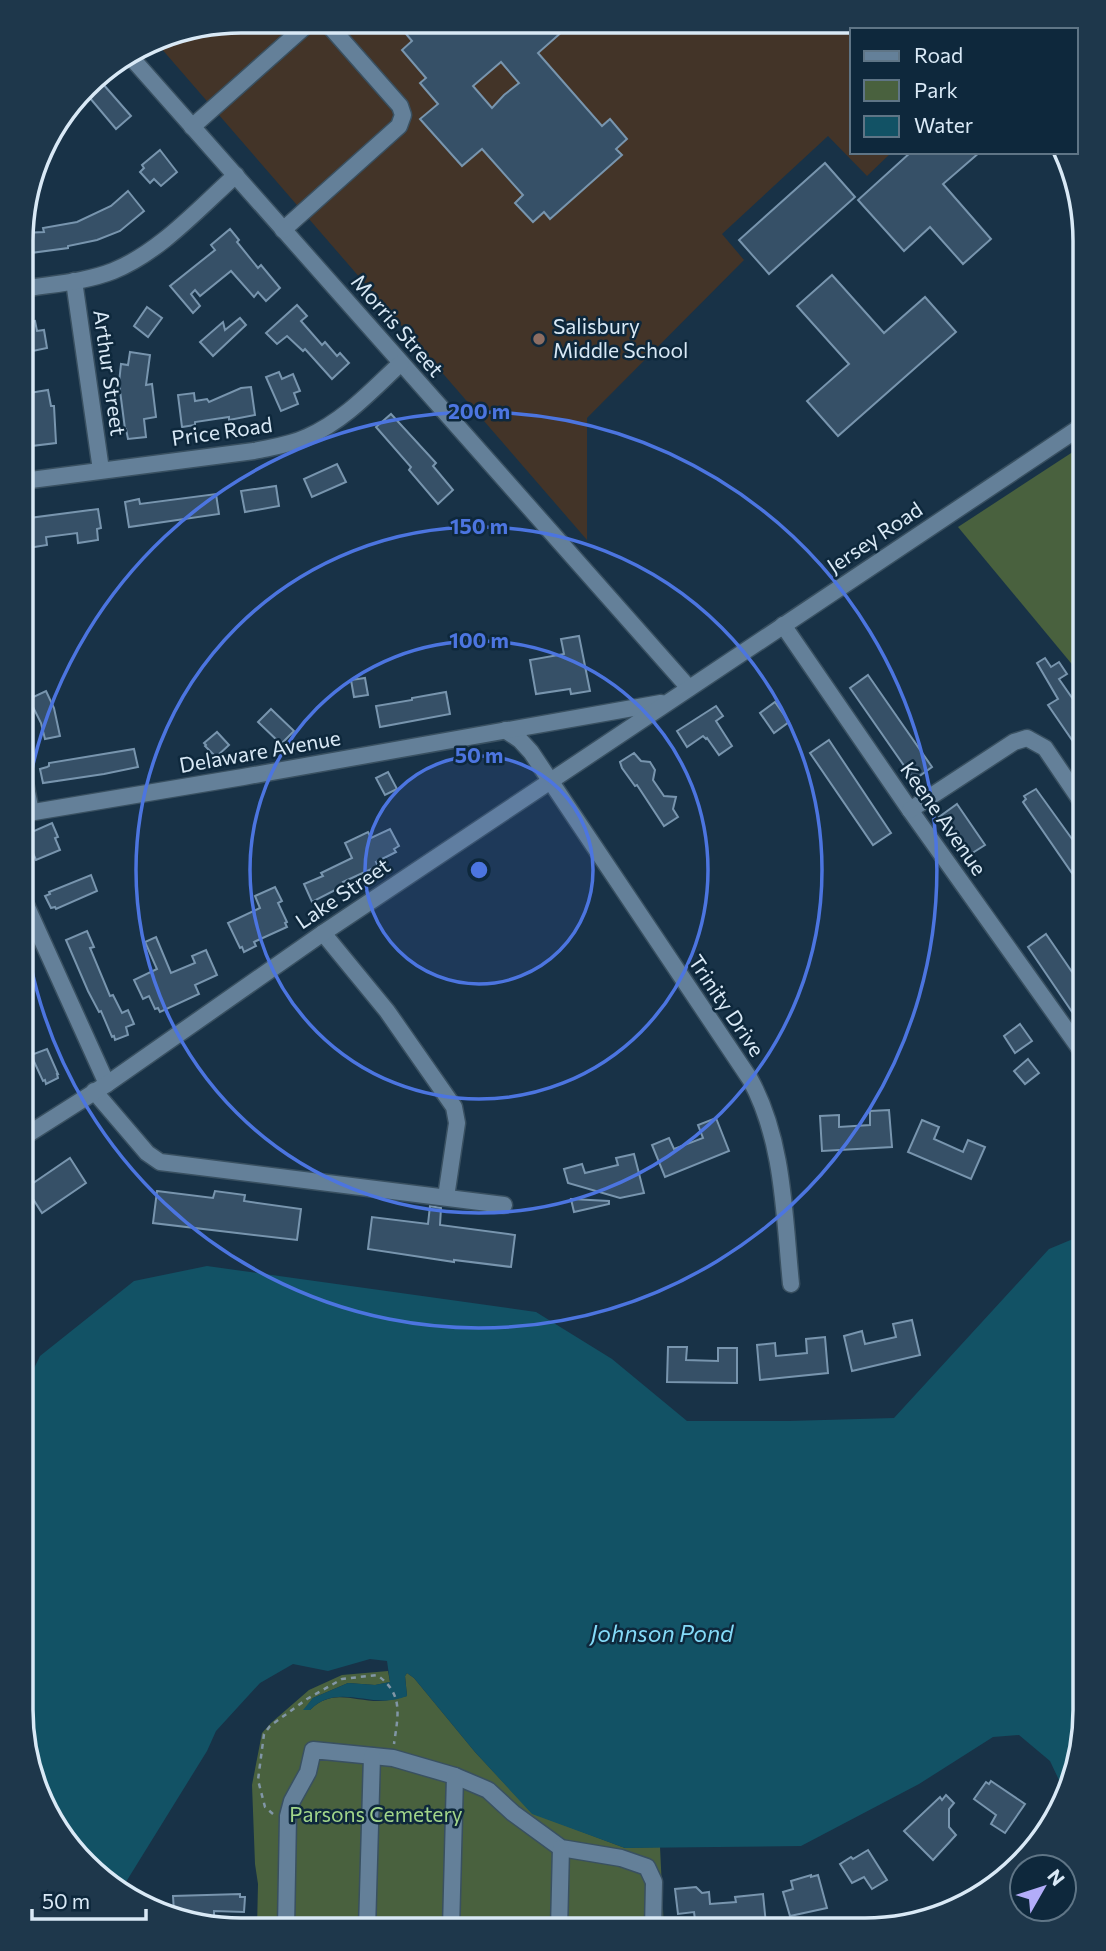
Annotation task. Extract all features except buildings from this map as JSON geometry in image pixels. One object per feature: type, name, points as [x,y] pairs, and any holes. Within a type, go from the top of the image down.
[{"type":"street","points":[[192,127],[297,34]]},
{"type":"street","points":[[283,230],[399,126],[403,115],[400,106],[337,34]]},
{"type":"street","name":"Morris Street","points":[[135,62],[689,688]]},
{"type":"street","points":[[33,287],[112,272],[160,242],[236,175]]},
{"type":"street","name":"Arthur Street","points":[[74,281],[101,470]]},
{"type":"street","name":"Price Road","points":[[33,480],[254,451],[307,437],[352,408],[401,363]]},
{"type":"street","name":"Jersey Road","points":[[689,688],[1073,432]]},
{"type":"street","name":"Keene Avenue","points":[[783,625],[1072,1038]]},
{"type":"street","name":"Lake Street","points":[[33,1131],[101,1088],[323,933],[689,688]]},
{"type":"street","name":"Delaware Avenue","points":[[33,812],[667,702]]},
{"type":"street","points":[[505,730],[531,752],[550,782]]},
{"type":"street","points":[[910,810],[1014,742],[1027,738],[1045,748],[1073,789]]},
{"type":"street","name":"Trinity Drive","points":[[550,782],[759,1095],[771,1130],[780,1177],[791,1283]]},
{"type":"street","points":[[33,923],[101,1088],[148,1153],[160,1162],[504,1205]]},
{"type":"street","points":[[323,933],[387,1011],[454,1108],[457,1123],[446,1197]]},
{"type":"street","points":[[286,1918],[288,1816],[292,1801],[308,1772],[313,1750],[393,1758],[455,1776],[488,1790],[513,1813],[561,1848],[621,1858],[647,1867],[654,1882],[653,1918]]},
{"type":"street","points":[[367,1918],[372,1756]]},
{"type":"street","points":[[451,1918],[455,1776]]},
{"type":"street","points":[[559,1918],[561,1848]]},
{"type":"path","points":[[288,1816],[278,1818],[265,1807],[258,1780],[264,1734],[270,1726],[307,1699],[342,1679],[377,1675],[387,1682],[399,1705],[393,1758]]},
{"type":"shaded area","name":"Salisbury Middle School","points":[[850,33],[850,154],[890,154],[867,176],[828,136],[722,234],[744,260],[587,418],[587,540],[162,49],[201,37],[228,34]]},
{"type":"green space","points":[[1073,452],[1073,665],[958,527]]},
{"type":"green space","name":"Parsons Cemetery","points":[[388,1671],[390,1682],[375,1685],[348,1683],[313,1698],[304,1710],[310,1710],[318,1703],[334,1697],[379,1701],[407,1696],[407,1673],[532,1813],[625,1848],[660,1847],[663,1918],[257,1918],[258,1884],[252,1785],[262,1733],[309,1690],[342,1675]]},
{"type":"water","name":"Johnson Pond","points":[[1072,1239],[1072,1723],[1066,1764],[1060,1782],[1050,1761],[1019,1735],[993,1737],[919,1784],[801,1846],[625,1848],[532,1814],[407,1673],[407,1696],[394,1700],[332,1698],[310,1710],[303,1710],[313,1698],[348,1683],[375,1685],[390,1682],[387,1661],[370,1659],[328,1671],[293,1664],[260,1683],[216,1731],[207,1751],[126,1883],[85,1847],[68,1825],[44,1777],[34,1723],[33,1370],[40,1356],[134,1281],[207,1266],[536,1312],[612,1359],[687,1421],[894,1418],[1049,1249]]},
{"type":"place","name":"Salisbury Middle School","points":[[539,339]]}]
